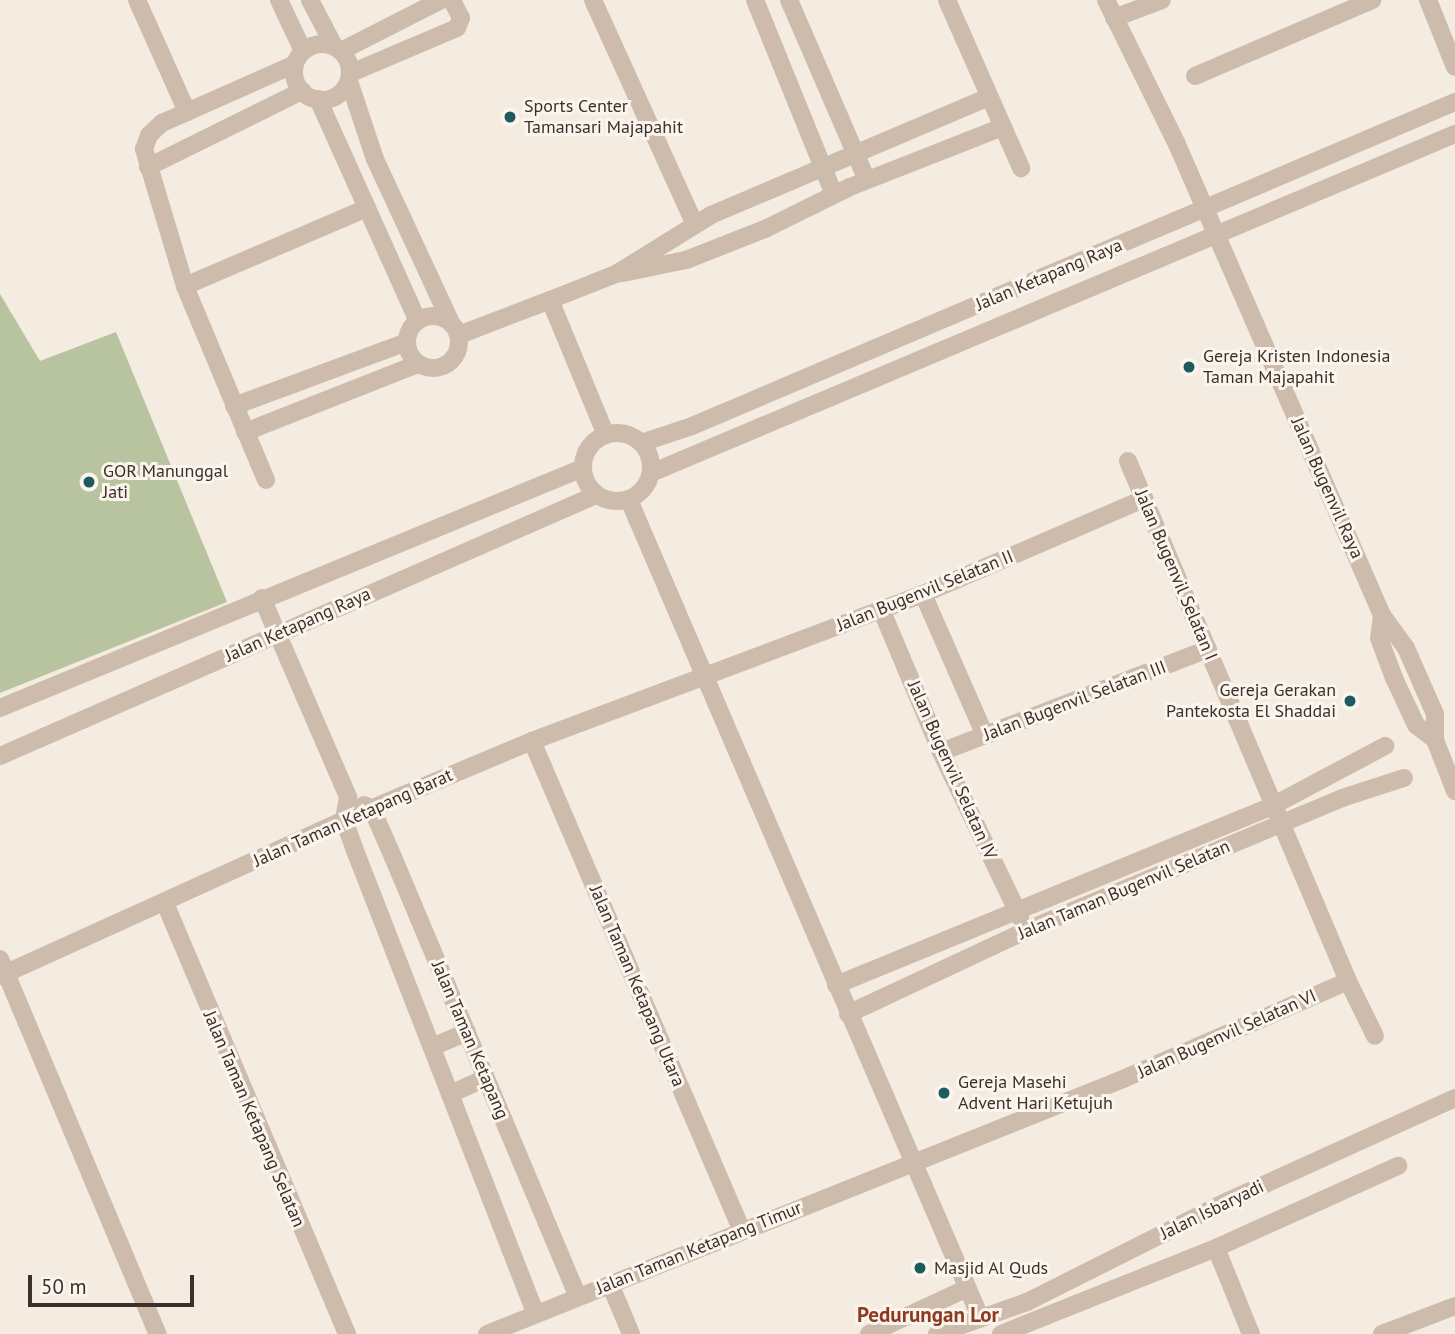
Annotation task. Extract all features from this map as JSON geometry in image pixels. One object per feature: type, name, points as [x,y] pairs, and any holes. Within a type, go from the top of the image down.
[{"type":"street","points":[[137,0],[187,112]]},
{"type":"street","points":[[279,0],[299,58],[295,79],[310,95],[367,208],[418,321]]},
{"type":"street","points":[[245,432],[418,364],[445,366],[458,353],[455,329],[375,159],[350,77],[310,0]]},
{"type":"street","points":[[266,480],[185,286],[148,167],[144,149],[149,135],[187,112],[299,58],[318,44],[337,48],[441,0]]},
{"type":"street","points":[[148,167],[310,95],[337,96],[350,77],[457,28],[461,18],[452,0]]},
{"type":"street","points":[[593,0],[694,223]]},
{"type":"street","points":[[755,0],[834,195]]},
{"type":"street","points":[[789,0],[867,180]]},
{"type":"street","points":[[947,0],[1021,168]]},
{"type":"street","name":"Jalan Bugenvil Raya","points":[[1106,0],[1177,142],[1382,615],[1379,638],[1399,689],[1416,725],[1435,740],[1455,791]]},
{"type":"street","points":[[1114,18],[1162,0]]},
{"type":"street","points":[[1195,76],[1372,0]]},
{"type":"street","points":[[1429,0],[1455,67]]},
{"type":"street","points":[[616,274],[694,223],[822,164],[989,97]]},
{"type":"street","name":"Jalan Ketapang Raya","points":[[641,443],[692,426],[1455,102]]},
{"type":"street","points":[[455,329],[550,300],[616,274],[686,260],[765,229],[867,180],[1002,127]]},
{"type":"street","name":"Jalan Ketapang Raya","points":[[651,472],[1455,134]]},
{"type":"street","points":[[185,286],[367,208]]},
{"type":"street","points":[[711,215],[723,244]]},
{"type":"street","points":[[674,234],[686,260]]},
{"type":"street","points":[[550,300],[606,435]]},
{"type":"street","points":[[234,406],[407,342],[418,321],[438,316],[455,329]]},
{"type":"street","points":[[407,342],[418,364]]},
{"type":"street","points":[[692,426],[703,452]]},
{"type":"street","points":[[625,434],[641,443],[649,454],[651,472],[645,487],[629,500],[617,502],[596,495],[583,468],[587,451],[606,435],[625,434]]},
{"type":"street","name":"Jalan Bugenvil Selatan I","points":[[1128,461],[1282,823]]},
{"type":"street","name":"Jalan Ketapang Raya","points":[[0,709],[262,598],[583,468]]},
{"type":"street","name":"Jalan Ketapang Raya","points":[[0,756],[596,495]]},
{"type":"street","name":"Jalan Bugenvil Selatan II","points":[[705,677],[923,594],[1143,499]]},
{"type":"street","points":[[629,500],[979,1321],[999,1334],[1216,1248],[1398,1166]]},
{"type":"street","points":[[923,594],[985,735]]},
{"type":"street","points":[[262,598],[348,797],[344,820]]},
{"type":"street","name":"Jalan Bugenvil Selatan IV","points":[[881,609],[941,752],[1027,930]]},
{"type":"street","name":"Jalan Bugenvil Selatan III","points":[[941,752],[1208,649]]},
{"type":"street","name":"Jalan Taman Ketapang Barat","points":[[2,970],[165,903],[344,820],[532,741],[705,677]]},
{"type":"street","name":"Jalan Taman Ketapang Utara","points":[[532,741],[742,1231]]},
{"type":"street","name":"Jalan Taman Bugenvil Selatan","points":[[836,985],[1275,805],[1385,746]]},
{"type":"street","name":"Jalan Taman Bugenvil Selatan","points":[[848,1014],[1027,930],[1282,823],[1404,778]]},
{"type":"street","points":[[348,797],[372,808]]},
{"type":"street","name":"Jalan Taman Ketapang","points":[[372,808],[578,1297]]},
{"type":"street","name":"Jalan Taman Ketapang","points":[[344,820],[535,1313]]},
{"type":"street","points":[[1282,823],[1348,982],[1375,1036]]},
{"type":"street","name":"Jalan Taman Ketapang Selatan","points":[[165,903],[347,1334]]},
{"type":"street","points":[[2,970],[158,1334]]},
{"type":"street","name":"Jalan Bugenvil Selatan VI","points":[[911,1163],[1124,1079],[1348,982]]},
{"type":"street","points":[[432,1047],[467,1032]]},
{"type":"street","points":[[450,1094],[486,1078]]},
{"type":"street","name":"Jalan Isbaryadi","points":[[937,1334],[1027,1302],[1228,1201],[1455,1098]]},
{"type":"street","name":"Jalan Taman Ketapang Timur","points":[[487,1334],[513,1329],[535,1313],[911,1163]]},
{"type":"street","points":[[1216,1248],[1251,1334]]},
{"type":"street","points":[[610,1284],[631,1334]]},
{"type":"street","points":[[869,1334],[965,1289]]},
{"type":"street","points":[[1382,1334],[1455,1306]]},
{"type":"green space","name":"GOR Manunggal Jati","points":[[0,294],[40,361],[116,332],[227,602],[0,693]]},
{"type":"place","name":"Sports Center Tamansari Majapahit","points":[[510,117]]},
{"type":"place","name":"Gereja Kristen Indonesia Taman Majapahit","points":[[1189,367]]},
{"type":"place","name":"GOR Manunggal Jati","points":[[89,482]]},
{"type":"place","name":"Gereja Gerakan Pantekosta El Shaddai","points":[[1350,701]]},
{"type":"place","name":"Gereja Masehi Advent Hari Ketujuh","points":[[944,1093]]},
{"type":"place","name":"Masjid Al Quds","points":[[920,1268]]},
{"type":"district","name":"Pedurungan Lor","points":[[928,1315]]}]
